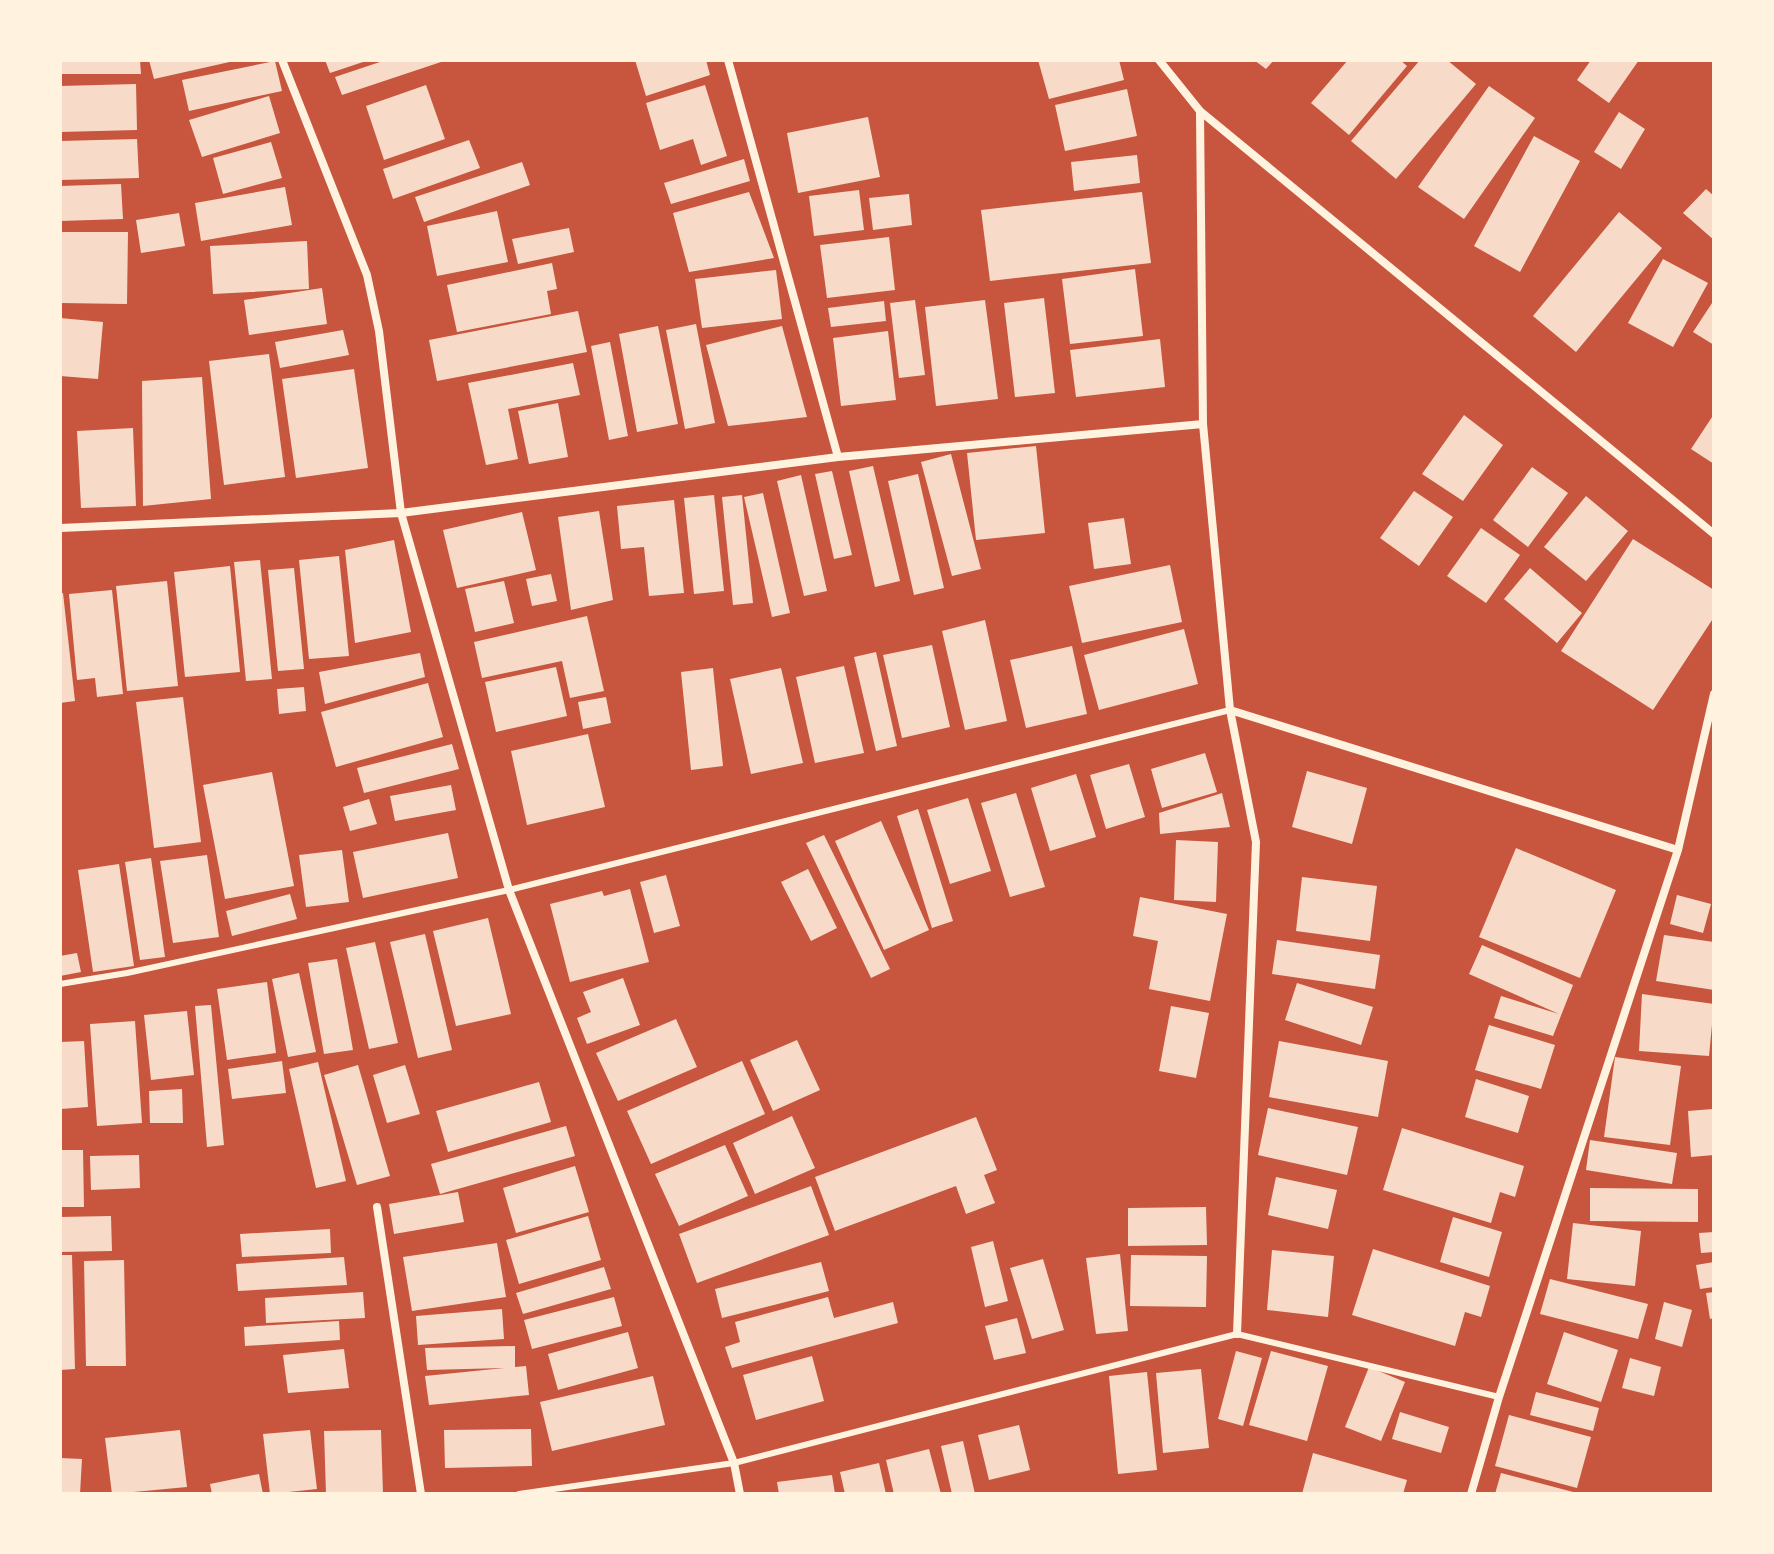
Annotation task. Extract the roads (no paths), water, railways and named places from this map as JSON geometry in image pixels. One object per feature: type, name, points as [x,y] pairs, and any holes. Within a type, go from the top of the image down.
[{"type":"street","points":[[282,60],[367,275],[379,331],[401,513],[509,890],[734,1463],[740,1494]]},
{"type":"street","points":[[728,60],[838,457]]},
{"type":"street","points":[[1159,60],[1200,111],[1714,534]]},
{"type":"street","points":[[1200,111],[1203,424],[1230,710],[1256,842],[1237,1334]]},
{"type":"street","points":[[60,528],[401,513],[838,457],[1203,424]]},
{"type":"street","points":[[1471,1494],[1499,1397],[1678,850],[1714,694]]},
{"type":"street","points":[[1230,710],[1678,850]]},
{"type":"street","points":[[377,1207],[421,1494]]},
{"type":"lane","points":[[60,984],[127,973],[509,890],[1230,710]]},
{"type":"lane","points":[[519,1494],[734,1463],[1237,1334],[1499,1397]]}]
